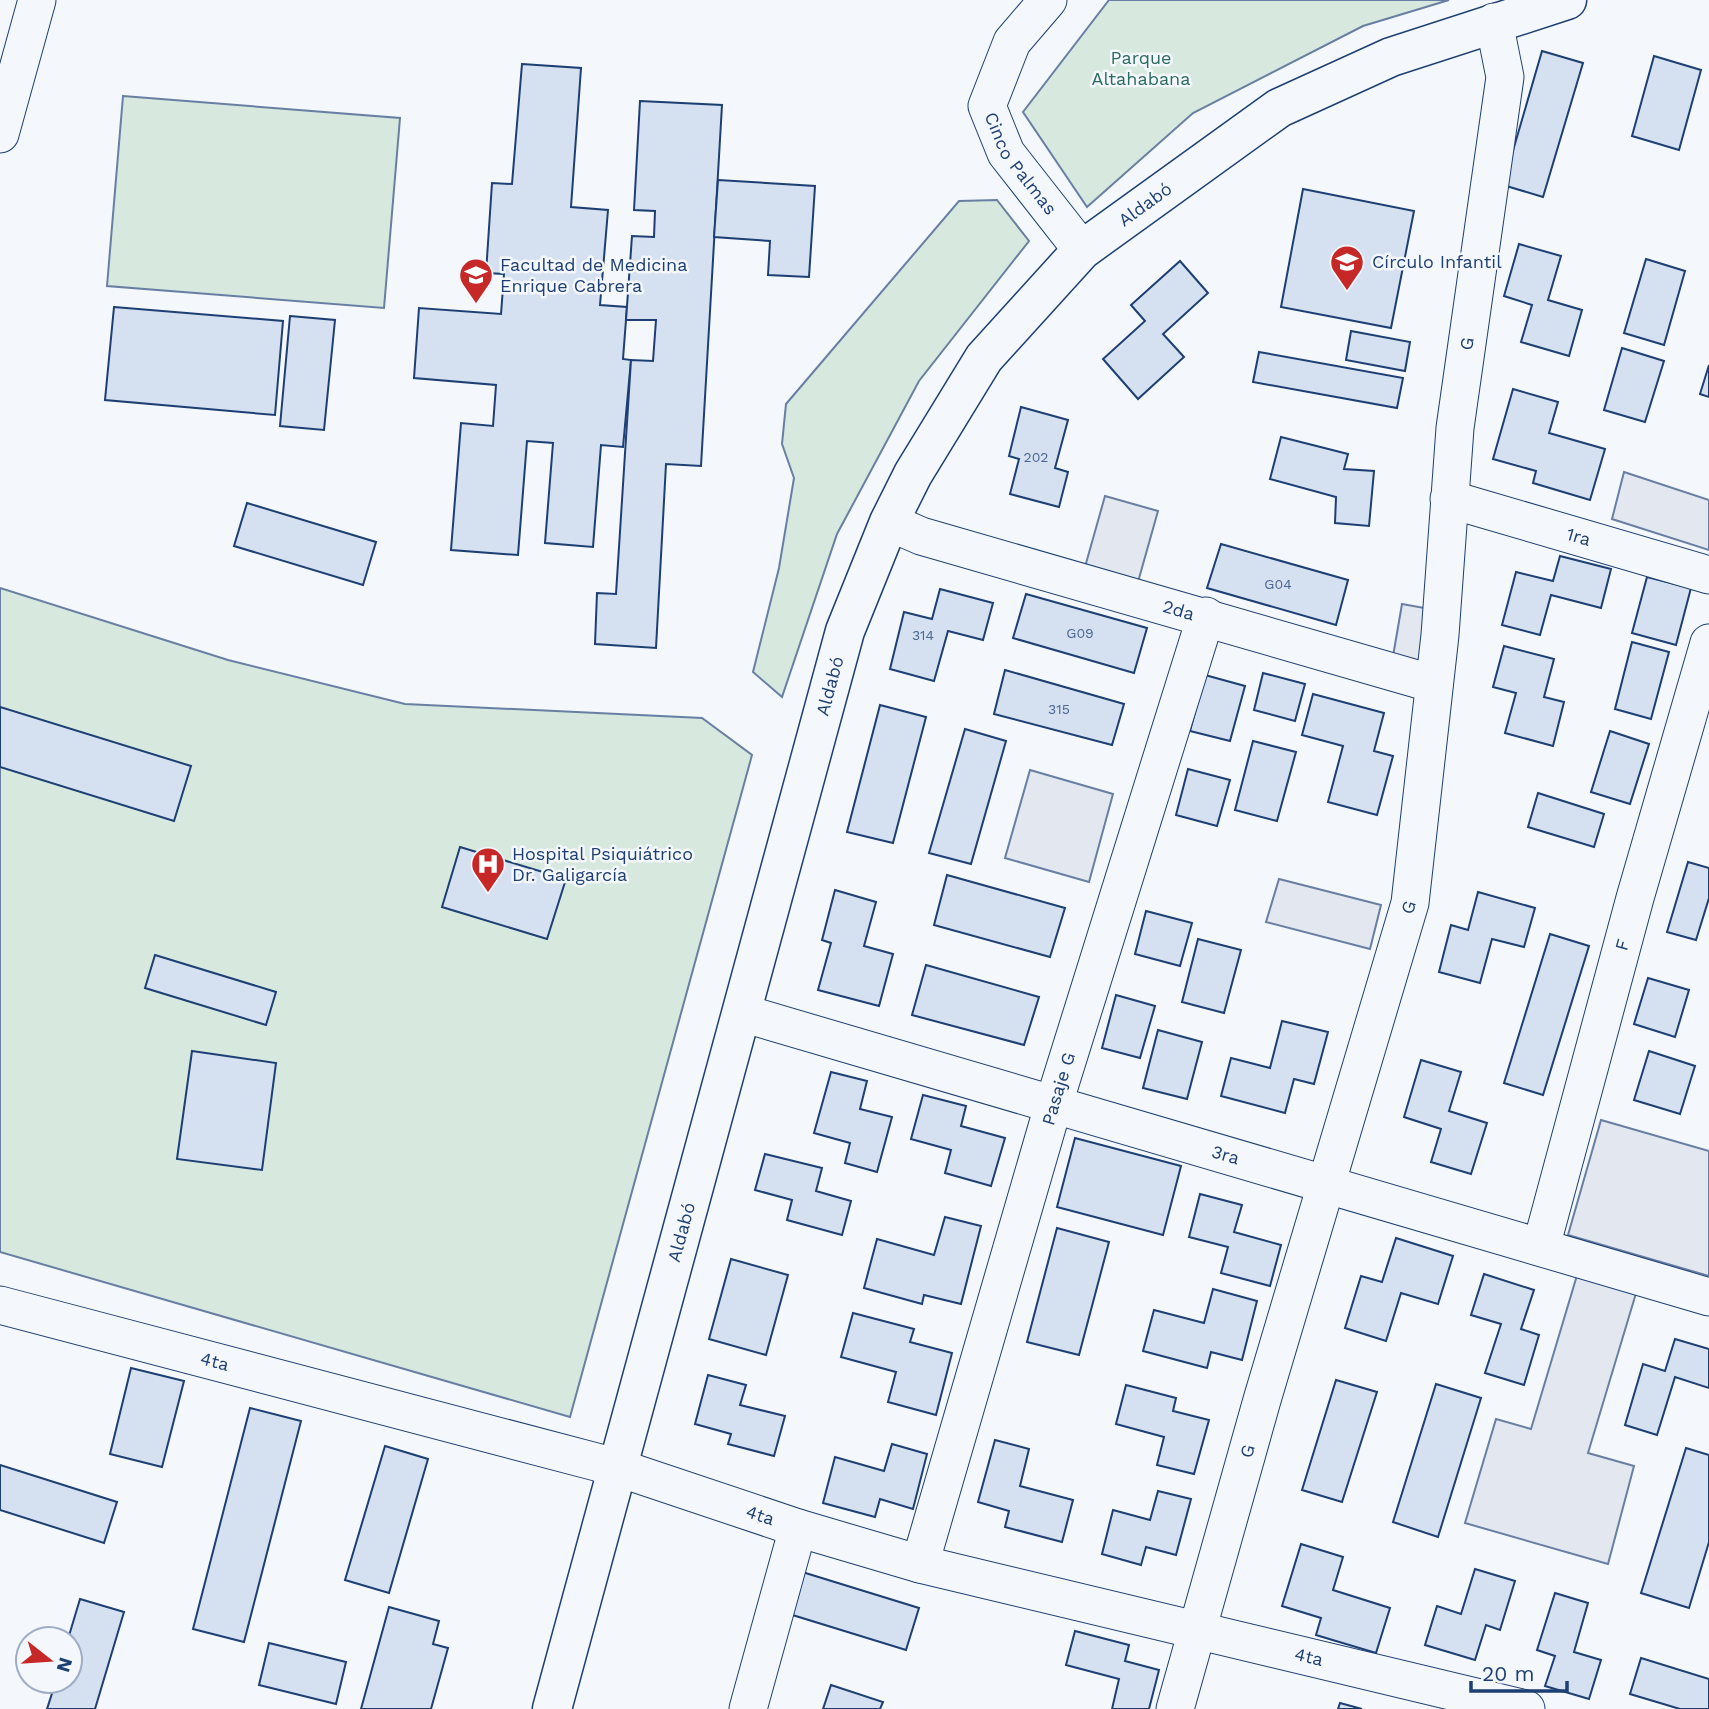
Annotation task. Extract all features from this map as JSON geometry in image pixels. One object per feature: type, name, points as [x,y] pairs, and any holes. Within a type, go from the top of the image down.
[{"type":"main road","name":"Aldabó","points":[[552,1709],[845,631],[905,529],[913,474],[984,358],[1082,250],[1279,108],[1391,57],[1567,0]]},
{"type":"street","points":[[0,134],[37,0]]},
{"type":"street","name":"Cinco Palmas","points":[[1048,0],[1012,42],[988,106],[1006,153],[1082,250]]},
{"type":"street","name":"G","points":[[1175,1709],[1196,1628],[1409,903],[1434,684],[1455,428],[1505,77],[1494,22]]},
{"type":"street","name":"1ra","points":[[1449,499],[1709,575]]},
{"type":"street","name":"2da","points":[[905,529],[1434,684]]},
{"type":"street","name":"Pasaje G","points":[[920,1564],[1054,1103],[1206,616]]},
{"type":"street","name":"F","points":[[1541,1247],[1635,898],[1709,643]]},
{"type":"street","name":"3ra","points":[[742,1013],[1709,1297]]},
{"type":"street","name":"4ta","points":[[0,1306],[619,1468],[797,1528],[920,1564],[1526,1709]]},
{"type":"street","points":[[748,1709],[797,1528]]},
{"type":"green space","name":"Parque Altahabana","points":[[1109,0],[1449,0],[1363,26],[1193,113],[1087,207],[1023,112]]},
{"type":"green space","points":[[123,96],[400,118],[384,308],[107,286]]},
{"type":"green space","points":[[997,200],[1029,241],[919,381],[837,534],[782,697],[753,672],[779,568],[794,478],[782,444],[786,404],[959,201]]},
{"type":"green space","points":[[0,588],[228,660],[405,704],[702,718],[752,755],[570,1417],[0,1252]]},
{"type":"shaded area","points":[[1624,472],[1709,500],[1709,550],[1612,519]]},
{"type":"shaded area","points":[[1105,496],[1158,511],[1136,589],[1083,574]]},
{"type":"shaded area","points":[[1402,604],[1430,609],[1427,670],[1392,662]]},
{"type":"shaded area","points":[[1030,770],[1113,794],[1089,882],[1005,858]]},
{"type":"shaded area","points":[[1279,879],[1381,905],[1370,949],[1266,922]]},
{"type":"shaded area","points":[[1601,1120],[1709,1151],[1709,1276],[1568,1235]]},
{"type":"shaded area","points":[[1578,1272],[1637,1290],[1588,1453],[1634,1466],[1608,1564],[1465,1523],[1496,1419],[1531,1429]]},
{"type":"building","points":[[1542,51],[1583,63],[1543,197],[1503,185]]},
{"type":"building","points":[[1654,56],[1701,70],[1679,150],[1632,136]]},
{"type":"building","points":[[522,64],[581,68],[571,207],[608,210],[600,305],[627,307],[623,359],[631,360],[623,447],[601,445],[593,547],[545,543],[553,443],[527,441],[518,555],[451,550],[461,423],[493,426],[496,385],[414,378],[419,308],[501,314],[504,274],[486,273],[492,183],[512,184]]},
{"type":"building","points":[[640,101],[722,105],[701,466],[666,464],[656,648],[595,644],[597,593],[616,594],[631,360],[653,361],[656,320],[626,320],[632,236],[654,237],[655,211],[634,210]]},
{"type":"building","points":[[718,180],[815,186],[809,277],[768,275],[770,241],[714,237]]},
{"type":"building","points":[[1303,189],[1414,211],[1391,328],[1281,307]]},
{"type":"building","points":[[1519,244],[1561,256],[1548,300],[1582,310],[1569,356],[1521,342],[1532,305],[1504,296]]},
{"type":"building","points":[[1646,259],[1685,271],[1664,345],[1624,333]]},
{"type":"building","points":[[1180,261],[1208,293],[1163,334],[1184,357],[1138,399],[1103,359],[1145,321],[1131,305]]},
{"type":"building","points":[[114,307],[283,321],[275,415],[105,400]]},
{"type":"building","points":[[290,316],[335,320],[324,430],[280,426]]},
{"type":"building","points":[[1351,331],[1410,342],[1405,371],[1346,360]]},
{"type":"building","points":[[1622,348],[1664,361],[1645,422],[1604,410]]},
{"type":"building","points":[[1259,352],[1403,378],[1397,408],[1253,382]]},
{"type":"building","points":[[1709,365],[1709,397],[1700,394]]},
{"type":"building","points":[[1513,389],[1558,402],[1549,433],[1605,449],[1590,500],[1533,483],[1536,471],[1493,459]]},
{"type":"building","points":[[1021,407],[1068,420],[1055,468],[1068,472],[1059,507],[1010,494],[1019,459],[1009,456]]},
{"type":"building","points":[[1281,437],[1348,454],[1344,469],[1374,471],[1369,526],[1335,523],[1336,497],[1270,479]]},
{"type":"building","points":[[247,503],[376,542],[363,585],[234,546]]},
{"type":"building","points":[[1221,544],[1348,580],[1336,625],[1207,588]]},
{"type":"building","points":[[1560,556],[1611,569],[1601,608],[1551,595],[1540,635],[1502,625],[1516,572],[1553,581]]},
{"type":"building","points":[[1647,577],[1691,588],[1676,645],[1632,633]]},
{"type":"building","points":[[940,589],[993,603],[983,640],[948,631],[934,681],[890,669],[904,612],[932,619]]},
{"type":"building","points":[[1026,594],[1147,628],[1134,673],[1013,638]]},
{"type":"building","points":[[1632,642],[1669,652],[1651,719],[1615,709]]},
{"type":"building","points":[[1504,646],[1554,659],[1544,697],[1564,702],[1553,746],[1505,733],[1516,693],[1493,687]]},
{"type":"building","points":[[1005,670],[1124,704],[1112,745],[994,714]]},
{"type":"building","points":[[1263,673],[1305,684],[1295,721],[1254,710]]},
{"type":"building","points":[[1205,675],[1245,686],[1230,741],[1190,731]]},
{"type":"building","points":[[1313,694],[1384,713],[1374,751],[1393,756],[1377,815],[1328,802],[1343,746],[1302,735]]},
{"type":"building","points":[[880,705],[926,717],[893,843],[847,832]]},
{"type":"building","points":[[0,707],[191,766],[174,821],[0,767]]},
{"type":"building","points":[[965,729],[1006,741],[971,864],[929,853]]},
{"type":"building","points":[[1610,731],[1649,744],[1630,804],[1591,792]]},
{"type":"building","points":[[1253,741],[1296,752],[1277,821],[1235,810]]},
{"type":"building","points":[[1188,769],[1230,780],[1217,826],[1176,815]]},
{"type":"building","points":[[1538,793],[1604,814],[1594,847],[1528,827]]},
{"type":"building","points":[[460,847],[566,879],[547,939],[442,907]]},
{"type":"building","points":[[1688,862],[1709,868],[1709,898],[1696,940],[1667,932]]},
{"type":"building","points":[[947,875],[1065,908],[1050,957],[934,925]]},
{"type":"building","points":[[835,890],[876,902],[864,946],[893,954],[879,1006],[818,990],[831,943],[822,940]]},
{"type":"building","points":[[1478,892],[1535,908],[1524,947],[1492,939],[1480,983],[1439,972],[1451,925],[1468,930]]},
{"type":"building","points":[[1146,911],[1192,923],[1180,966],[1135,954]]},
{"type":"building","points":[[1550,934],[1589,946],[1543,1095],[1504,1083]]},
{"type":"building","points":[[1198,939],[1241,950],[1224,1013],[1182,1002]]},
{"type":"building","points":[[155,955],[276,992],[266,1025],[145,988]]},
{"type":"building","points":[[926,965],[1039,997],[1024,1045],[912,1015]]},
{"type":"building","points":[[1648,978],[1689,990],[1675,1037],[1634,1024]]},
{"type":"building","points":[[1116,995],[1155,1006],[1140,1058],[1102,1048]]},
{"type":"building","points":[[1282,1021],[1328,1032],[1314,1084],[1294,1079],[1285,1113],[1221,1096],[1231,1058],[1270,1068]]},
{"type":"building","points":[[1158,1030],[1202,1042],[1187,1099],[1143,1088]]},
{"type":"building","points":[[192,1051],[276,1063],[262,1170],[177,1159]]},
{"type":"building","points":[[1649,1051],[1695,1066],[1680,1114],[1634,1100]]},
{"type":"building","points":[[1421,1060],[1461,1072],[1449,1111],[1487,1123],[1471,1174],[1431,1162],[1441,1129],[1404,1117]]},
{"type":"building","points":[[831,1072],[867,1081],[860,1109],[892,1117],[877,1172],[845,1163],[850,1143],[814,1133]]},
{"type":"building","points":[[923,1095],[966,1106],[961,1126],[1005,1138],[991,1186],[945,1173],[951,1150],[911,1139]]},
{"type":"building","points":[[1075,1138],[1181,1166],[1163,1235],[1057,1207]]},
{"type":"building","points":[[765,1154],[822,1168],[816,1191],[851,1201],[842,1235],[787,1220],[792,1200],[755,1190]]},
{"type":"building","points":[[1200,1194],[1242,1205],[1234,1232],[1281,1245],[1270,1286],[1221,1273],[1228,1247],[1189,1237]]},
{"type":"building","points":[[945,1217],[981,1226],[961,1304],[924,1295],[922,1304],[864,1288],[877,1239],[934,1255]]},
{"type":"building","points":[[1057,1228],[1109,1242],[1079,1355],[1027,1342]]},
{"type":"building","points":[[1396,1238],[1453,1256],[1438,1304],[1401,1293],[1386,1341],[1345,1328],[1361,1276],[1382,1282]]},
{"type":"building","points":[[731,1259],[788,1275],[766,1355],[709,1339]]},
{"type":"building","points":[[1484,1274],[1534,1290],[1521,1329],[1539,1335],[1524,1385],[1485,1373],[1501,1324],[1471,1315]]},
{"type":"building","points":[[1213,1289],[1257,1301],[1242,1360],[1211,1352],[1207,1368],[1143,1351],[1154,1310],[1204,1323]]},
{"type":"building","points":[[853,1313],[914,1329],[910,1342],[952,1353],[936,1415],[888,1402],[896,1372],[841,1357]]},
{"type":"building","points":[[1675,1339],[1709,1349],[1709,1388],[1675,1377],[1657,1435],[1625,1425],[1643,1364],[1665,1371]]},
{"type":"building","points":[[131,1368],[184,1381],[162,1467],[110,1454]]},
{"type":"building","points":[[708,1375],[746,1385],[740,1405],[785,1416],[774,1456],[728,1444],[731,1434],[695,1424]]},
{"type":"building","points":[[1336,1380],[1377,1392],[1342,1502],[1302,1490]]},
{"type":"building","points":[[1436,1384],[1481,1398],[1438,1537],[1393,1522]]},
{"type":"building","points":[[1126,1385],[1176,1398],[1173,1411],[1209,1420],[1194,1474],[1157,1465],[1164,1437],[1116,1424]]},
{"type":"building","points":[[250,1408],[301,1421],[244,1642],[193,1629]]},
{"type":"building","points":[[995,1440],[1029,1449],[1020,1486],[1073,1500],[1062,1542],[1005,1527],[1009,1511],[978,1502]]},
{"type":"building","points":[[892,1444],[927,1454],[913,1509],[880,1499],[875,1517],[823,1503],[835,1457],[884,1471]]},
{"type":"building","points":[[385,1446],[428,1459],[389,1593],[345,1580]]},
{"type":"building","points":[[1686,1448],[1709,1455],[1709,1542],[1689,1608],[1641,1593]]},
{"type":"building","points":[[0,1465],[117,1502],[104,1543],[0,1510]]},
{"type":"building","points":[[1158,1491],[1191,1499],[1176,1555],[1146,1547],[1141,1565],[1102,1554],[1113,1510],[1150,1520]]},
{"type":"building","points":[[1301,1544],[1343,1557],[1333,1590],[1390,1608],[1376,1653],[1316,1635],[1321,1618],[1282,1606]]},
{"type":"building","points":[[1475,1569],[1515,1581],[1500,1630],[1486,1625],[1475,1660],[1425,1645],[1437,1606],[1461,1614]]},
{"type":"building","points":[[799,1571],[919,1608],[906,1650],[786,1613]]},
{"type":"building","points":[[1555,1593],[1588,1603],[1574,1652],[1601,1660],[1589,1699],[1545,1686],[1555,1656],[1537,1650]]},
{"type":"building","points":[[80,1599],[124,1612],[95,1709],[47,1709],[52,1695],[84,1695],[84,1625],[72,1625]]},
{"type":"building","points":[[389,1607],[439,1621],[433,1644],[448,1648],[431,1709],[361,1709]]},
{"type":"building","points":[[1075,1631],[1129,1645],[1125,1661],[1159,1670],[1149,1709],[1112,1709],[1119,1679],[1066,1665]]},
{"type":"building","points":[[269,1643],[346,1662],[336,1704],[259,1685]]},
{"type":"building","points":[[1641,1658],[1709,1679],[1709,1709],[1680,1709],[1630,1694]]},
{"type":"building","points":[[831,1685],[883,1702],[880,1709],[823,1709]]},
{"type":"building","points":[[1340,1703],[1362,1709],[1338,1709]]},
{"type":"place","name":"Círculo Infantil","points":[[1347,292]]},
{"type":"place","name":"Facultad de Medicina Enrique Cabrera","points":[[476,305]]},
{"type":"place","name":"Hospital Psiquiátrico Dr. Galigarcía","points":[[488,894]]}]
